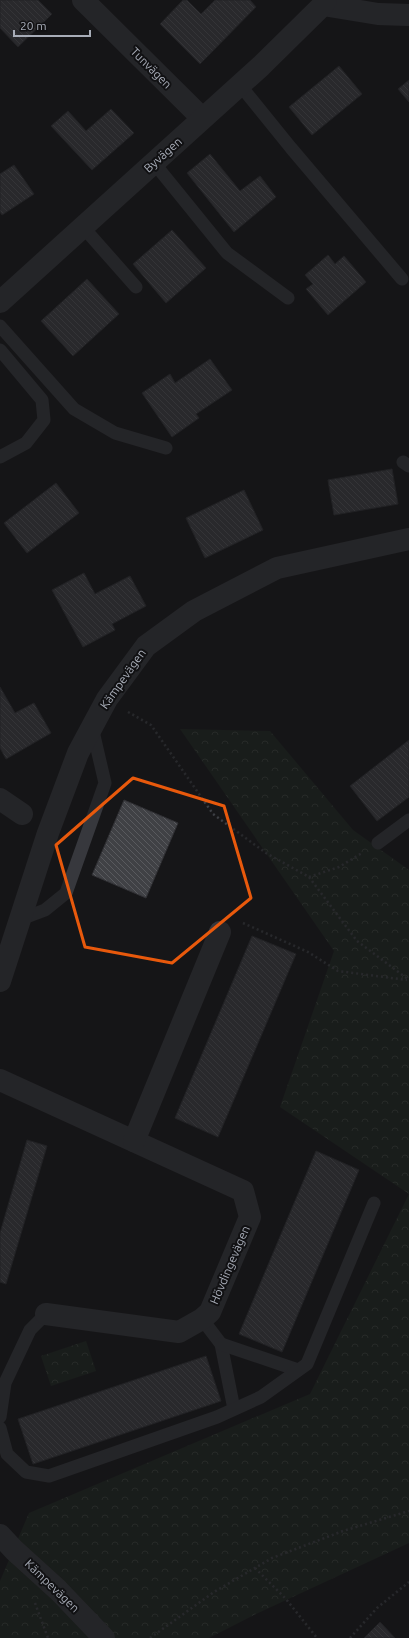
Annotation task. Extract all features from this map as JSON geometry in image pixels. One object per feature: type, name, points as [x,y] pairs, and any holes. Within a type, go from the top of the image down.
[{"type":"street","name":"Tunvägen","points":[[83,0],[202,118]]},
{"type":"street","name":"Byvägen","points":[[0,302],[202,118],[262,66],[324,3],[378,14],[409,16]]},
{"type":"street","name":"Kämpevägen","points":[[0,981],[48,833],[78,753],[107,699],[146,646],[194,611],[278,568],[409,539]]},
{"type":"street","points":[[0,798],[22,814]]},
{"type":"street","points":[[134,1141],[220,932]]},
{"type":"street","name":"Hövdingevägen","points":[[0,1080],[243,1191],[250,1217],[210,1312],[202,1319],[180,1332],[46,1314]]},
{"type":"street","name":"Kämpevägen","points":[[0,1535],[14,1550],[58,1590],[104,1638]]},
{"type":"lane","points":[[240,85],[291,148],[402,279]]},
{"type":"lane","points":[[154,163],[227,253],[288,298]]},
{"type":"lane","points":[[83,227],[136,287]]},
{"type":"lane","points":[[0,326],[74,409],[115,433],[166,448]]},
{"type":"lane","points":[[0,350],[42,400],[44,420],[26,443],[0,457]]},
{"type":"lane","points":[[21,919],[45,910],[66,893],[105,783],[92,727]]},
{"type":"lane","points":[[378,843],[409,820]]},
{"type":"lane","points":[[0,1428],[7,1454],[26,1472],[49,1476],[217,1417],[261,1397],[307,1364],[374,1203]]},
{"type":"lane","points":[[0,1417],[5,1383],[30,1330],[46,1314]]},
{"type":"lane","points":[[202,1319],[221,1344],[234,1409]]},
{"type":"lane","points":[[221,1344],[298,1370]]},
{"type":"path","points":[[107,699],[151,726],[213,814],[266,853],[310,877],[357,941],[409,980]]},
{"type":"path","points":[[310,877],[339,867],[378,843]]},
{"type":"path","points":[[220,932],[241,922],[308,952],[338,971],[409,980]]},
{"type":"path","points":[[150,1638],[214,1592],[272,1558],[343,1531],[409,1511]]},
{"type":"path","points":[[255,1568],[286,1599],[317,1638]]},
{"type":"path","points":[[350,1638],[377,1608],[409,1582]]},
{"type":"highlighted area","points":[[133,778],[224,806],[251,898],[172,963],[85,947],[56,845]]},
{"type":"green space","points":[[180,729],[270,731],[353,830],[409,870],[409,1194],[280,1107],[334,951]]},
{"type":"green space","points":[[409,1194],[409,1543],[256,1614],[209,1638],[0,1638],[0,1581],[29,1513],[310,1394]]},
{"type":"green space","points":[[86,1341],[96,1371],[51,1386],[41,1356]]},
{"type":"building","points":[[0,0],[38,0],[52,14],[18,47],[0,28]]},
{"type":"building","points":[[183,0],[187,0],[201,14],[215,0],[250,0],[256,7],[200,64],[160,24]]},
{"type":"building","points":[[339,66],[362,94],[312,135],[289,107]]},
{"type":"building","points":[[409,80],[409,102],[398,89]]},
{"type":"building","points":[[111,109],[134,133],[92,170],[51,126],[68,111],[86,131]]},
{"type":"building","points":[[210,154],[240,191],[260,176],[276,197],[234,232],[187,173]]},
{"type":"building","points":[[14,165],[34,194],[2,215],[0,212],[0,174]]},
{"type":"building","points":[[172,230],[206,268],[166,303],[133,264]]},
{"type":"building","points":[[328,255],[335,264],[344,256],[366,282],[328,315],[306,289],[313,284],[305,275]]},
{"type":"building","points":[[87,279],[119,314],[73,356],[41,321]]},
{"type":"building","points":[[210,359],[232,390],[196,414],[199,418],[172,437],[142,393],[170,374],[175,383]]},
{"type":"building","points":[[392,469],[398,504],[334,515],[328,480]]},
{"type":"building","points":[[56,483],[79,513],[27,553],[4,523]]},
{"type":"building","points":[[244,490],[263,530],[205,558],[186,518]]},
{"type":"building","points":[[84,573],[95,594],[130,576],[146,606],[112,624],[115,630],[83,647],[52,590]]},
{"type":"building","points":[[0,687],[15,713],[34,703],[51,733],[6,759],[0,748]]},
{"type":"building","points":[[409,740],[409,797],[377,821],[350,786]]},
{"type":"building","points":[[124,800],[178,823],[146,898],[92,875]]},
{"type":"building","points":[[252,936],[296,954],[218,1137],[175,1118]]},
{"type":"building","points":[[27,1140],[47,1146],[6,1284],[0,1282],[0,1233]]},
{"type":"building","points":[[316,1151],[359,1170],[282,1352],[239,1334]]},
{"type":"building","points":[[206,1356],[221,1401],[33,1464],[18,1419]]},
{"type":"building","points":[[380,1622],[395,1638],[364,1638]]}]
